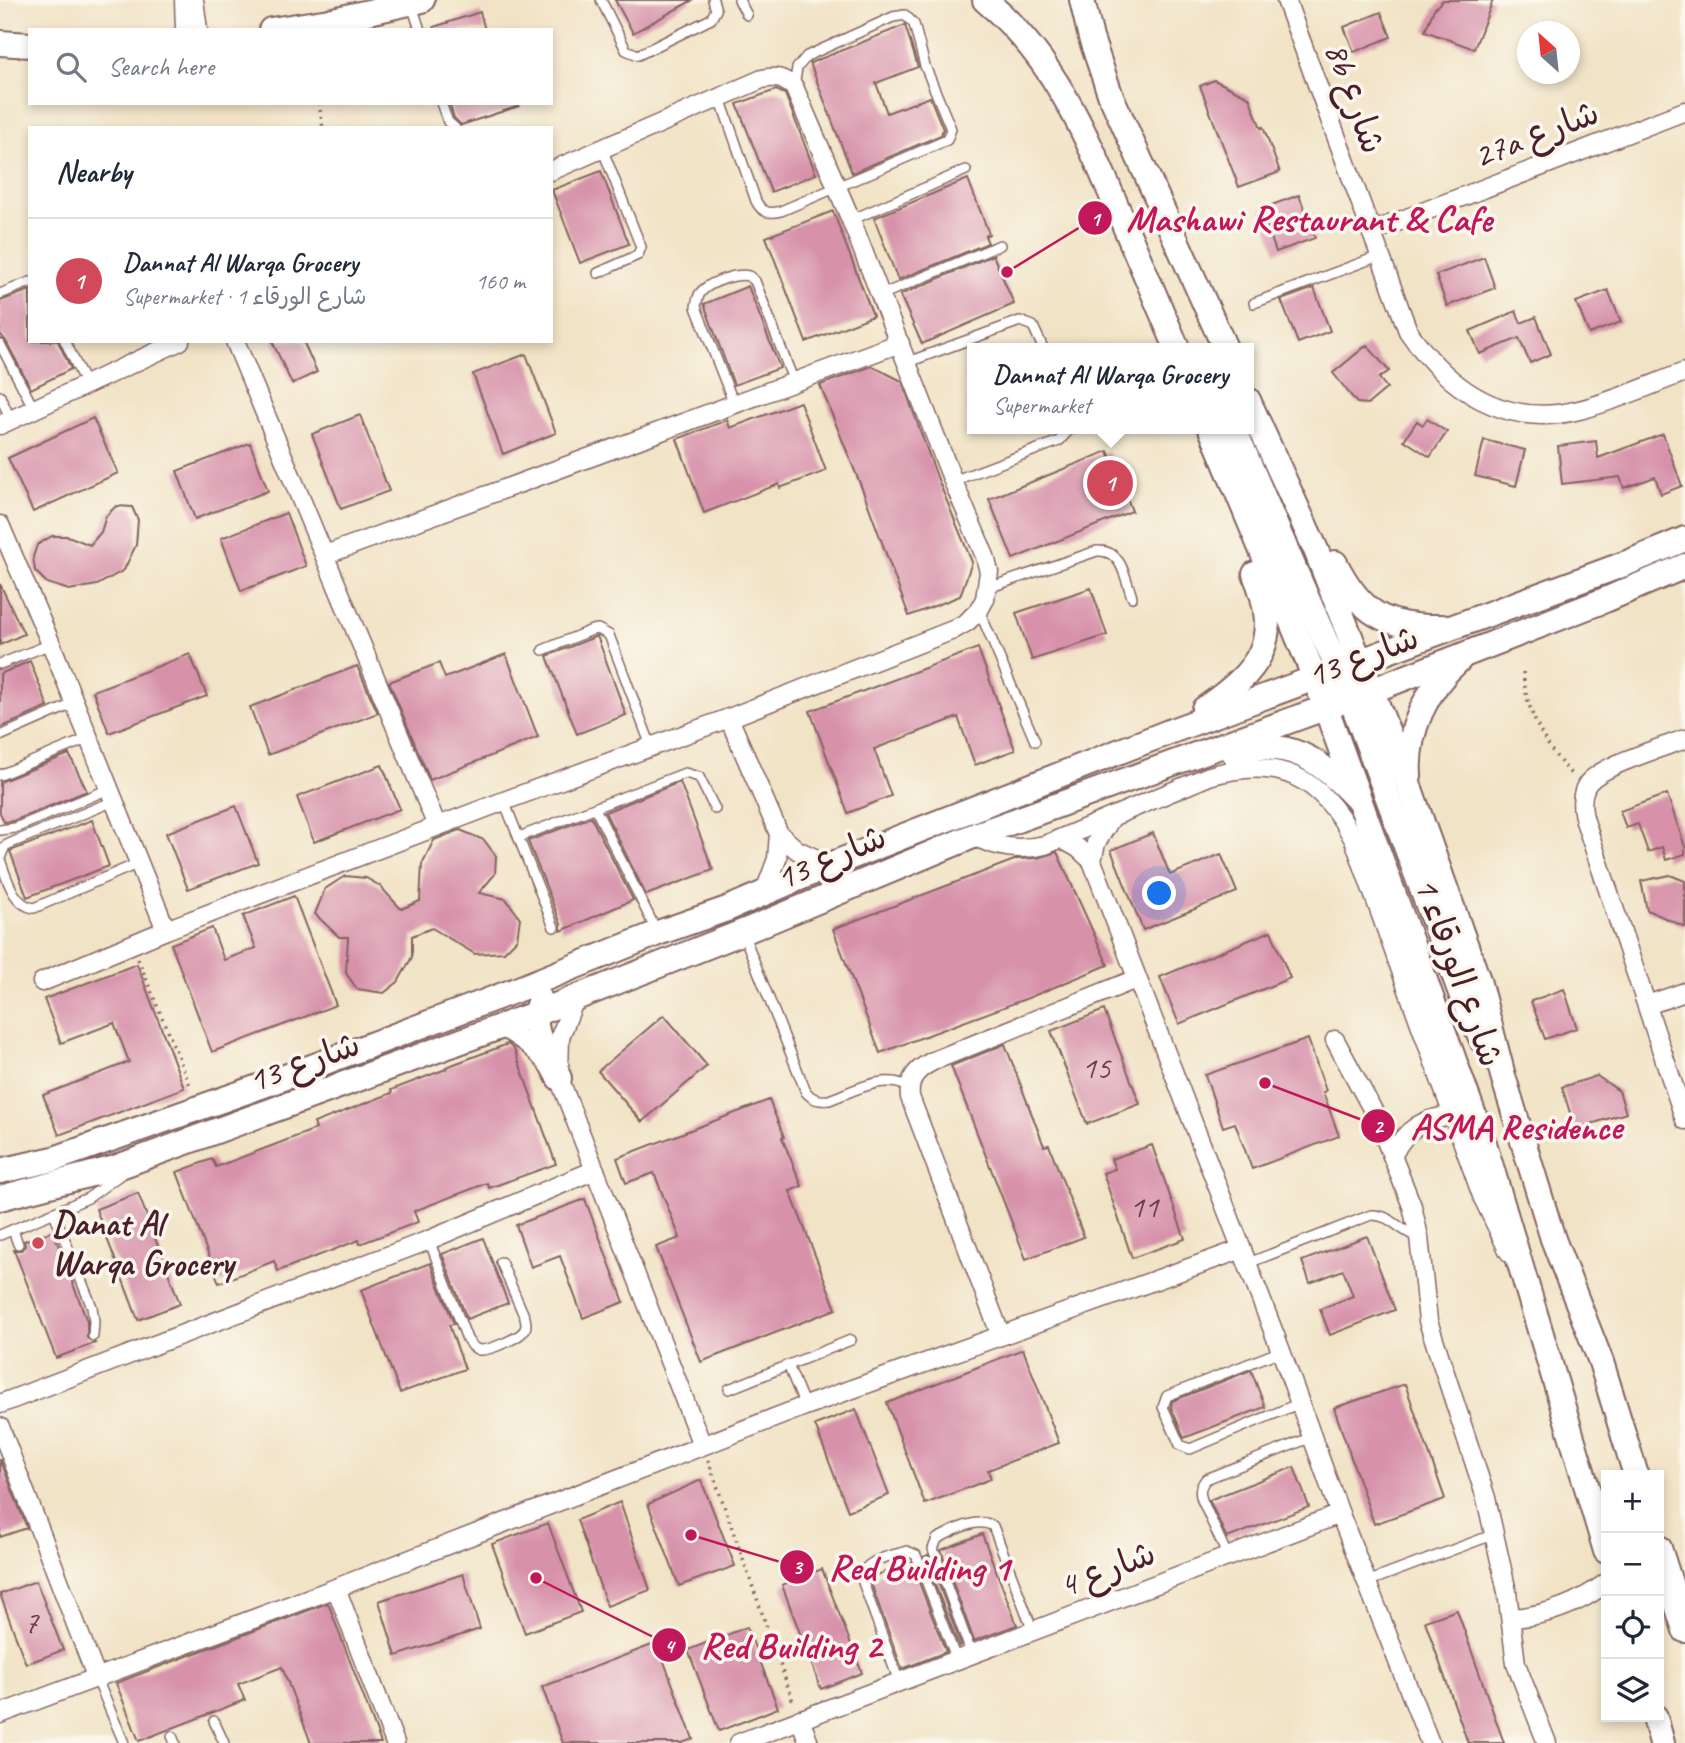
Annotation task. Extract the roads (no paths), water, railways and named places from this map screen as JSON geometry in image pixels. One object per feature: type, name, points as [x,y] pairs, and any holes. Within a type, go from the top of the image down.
[{"type":"main road","points":[[985,0],[1031,46],[1060,87],[1091,146],[1175,343]]},
{"type":"main road","points":[[1082,0],[1091,38],[1110,94],[1223,343]]},
{"type":"main road","points":[[281,28],[406,3]]},
{"type":"main road","points":[[0,43],[28,45]]},
{"type":"main road","name":"شارع الورقاء 1","points":[[1254,413],[1316,550],[1338,670],[1326,708],[1483,1140],[1601,1535]]},
{"type":"main road","name":"شارع الورقاء 1","points":[[1213,434],[1255,533],[1338,670]]},
{"type":"main road","points":[[1236,434],[1338,670],[1361,695],[1462,996],[1503,1076]]},
{"type":"main road","points":[[1174,730],[1240,682],[1251,670],[1265,645],[1266,605],[1250,557],[1255,533]]},
{"type":"main road","name":"شارع 13","points":[[0,1171],[54,1159],[498,997],[1174,730],[1627,563],[1685,539]]},
{"type":"main road","points":[[1316,550],[1331,558],[1352,594],[1377,616],[1421,627],[1460,625]]},
{"type":"main road","name":"شارع 13","points":[[0,1198],[131,1162],[575,999],[973,835],[1361,695],[1685,566]]},
{"type":"main road","points":[[1409,786],[1410,749],[1420,713],[1438,681],[1465,655]]},
{"type":"main road","name":"شارع الورقاء 1","points":[[1361,695],[1409,786],[1478,980],[1503,1076],[1553,1238],[1601,1363],[1634,1470]]},
{"type":"main road","points":[[1188,758],[1211,760],[1252,748],[1292,751],[1305,755],[1329,770],[1362,806]]},
{"type":"main road","points":[[559,1077],[537,1035],[535,1014],[540,1001],[548,991],[630,955],[658,933]]},
{"type":"main road","points":[[1664,1564],[1685,1630]]},
{"type":"main road","points":[[1656,1722],[1662,1743]]},
{"type":"street","points":[[184,0],[185,28]]},
{"type":"street","points":[[194,0],[198,28]]},
{"type":"street","name":"8b شارع","points":[[1289,1],[1408,331],[1427,358],[1450,380],[1478,398],[1508,410],[1532,414],[1579,410],[1685,372]]},
{"type":"street","points":[[42,982],[166,930],[729,718],[953,630],[967,622],[979,610],[988,588],[989,572],[985,556],[838,187],[794,87],[785,80],[773,77],[762,79],[553,170]]},
{"type":"street","name":"27a شارع","points":[[1371,232],[1685,111]]},
{"type":"street","points":[[6,422],[176,343]]},
{"type":"street","points":[[235,343],[437,826]]},
{"type":"street","points":[[325,555],[900,343]]},
{"type":"street","points":[[0,525],[51,643],[166,930]]},
{"type":"street","points":[[729,718],[779,834],[797,850],[830,865]]},
{"type":"street","points":[[1685,739],[1597,774],[1585,787],[1582,803],[1583,813],[1685,1120]]},
{"type":"street","points":[[973,835],[1008,849],[1045,845],[1231,769],[1254,767],[1277,770],[1296,776],[1313,786],[1332,803],[1354,840],[1489,1215],[1519,1267]]},
{"type":"street","points":[[1092,861],[1096,843],[1112,817]]},
{"type":"street","points":[[764,894],[778,859],[779,834]]},
{"type":"street","points":[[1062,839],[1078,848],[1092,861],[1430,1743]]},
{"type":"street","points":[[1001,1336],[914,1107],[909,1087],[913,1074],[933,1060],[1136,979]]},
{"type":"street","points":[[1647,1005],[1685,992]]},
{"type":"street","points":[[559,1077],[560,1037],[575,999]]},
{"type":"street","points":[[500,1027],[529,1044],[559,1077],[702,1445]]},
{"type":"street","points":[[1335,1040],[1377,1118],[1412,1206],[1419,1237],[1428,1321],[1486,1498],[1511,1618],[1516,1664],[1547,1743]]},
{"type":"street","points":[[1393,1155],[1412,1128],[1433,1118],[1454,1116]]},
{"type":"street","points":[[0,1404],[429,1240],[595,1170]]},
{"type":"street","points":[[0,1714],[336,1588],[805,1406],[1001,1336],[1244,1256]]},
{"type":"street","points":[[0,1427],[97,1679]]},
{"type":"street","name":"شارع 4","points":[[739,1743],[1340,1514]]},
{"type":"street","points":[[1511,1618],[1532,1617],[1554,1611],[1601,1586]]},
{"type":"street","points":[[336,1588],[395,1743]]},
{"type":"street","points":[[800,1719],[809,1743]]},
{"type":"lane","points":[[601,0],[626,50],[638,55],[711,19],[716,10],[713,0]]},
{"type":"lane","points":[[739,0],[747,15]]},
{"type":"lane","points":[[406,3],[419,28]]},
{"type":"lane","points":[[720,98],[760,208],[766,212],[774,213],[838,187],[947,140],[951,135],[951,129],[925,66],[914,24],[905,15],[899,15],[807,55],[797,68],[794,87]]},
{"type":"lane","points":[[442,105],[448,122],[453,126]]},
{"type":"lane","points":[[598,273],[638,255],[641,247],[602,148]]},
{"type":"lane","points":[[851,220],[966,170]]},
{"type":"lane","points":[[881,295],[1000,245]]},
{"type":"lane","points":[[1254,303],[1379,256]]},
{"type":"lane","points":[[734,404],[696,307],[698,297],[704,290],[736,276],[750,276],[755,281],[794,382]]},
{"type":"lane","points":[[0,294],[28,283]]},
{"type":"lane","points":[[908,362],[1020,321],[1033,326],[1041,343]]},
{"type":"lane","points":[[66,343],[86,385]]},
{"type":"lane","points":[[0,344],[34,409]]},
{"type":"lane","points":[[0,396],[6,422]]},
{"type":"lane","points":[[953,481],[1059,441],[1065,434]]},
{"type":"lane","points":[[988,588],[1104,550],[1118,557],[1132,597]]},
{"type":"lane","points":[[979,610],[1035,741]]},
{"type":"lane","points":[[543,650],[592,630],[598,629],[609,635],[651,746]]},
{"type":"lane","points":[[0,664],[51,643]]},
{"type":"lane","points":[[0,736],[75,703]]},
{"type":"lane","points":[[0,775],[89,738]]},
{"type":"lane","points":[[519,837],[685,773],[699,777],[715,809]]},
{"type":"lane","points":[[0,830],[15,828],[112,795]]},
{"type":"lane","points":[[112,795],[5,846],[0,859],[18,901],[26,907],[34,908],[139,863]]},
{"type":"lane","points":[[504,801],[554,927]]},
{"type":"lane","points":[[595,808],[658,933]]},
{"type":"lane","points":[[743,932],[806,1092],[812,1098],[829,1100],[885,1081],[901,1082],[909,1087]]},
{"type":"lane","points":[[0,1235],[96,1194],[131,1162]]},
{"type":"lane","points":[[54,1213],[92,1307],[93,1336]]},
{"type":"lane","points":[[1244,1256],[1376,1214],[1389,1218],[1405,1232],[1419,1237]]},
{"type":"lane","points":[[13,1230],[18,1244]]},
{"type":"lane","points":[[429,1240],[469,1344],[478,1349],[489,1349],[515,1338],[522,1334],[526,1326],[501,1262]]},
{"type":"lane","points":[[729,1389],[851,1340]]},
{"type":"lane","points":[[1281,1351],[1167,1396],[1163,1407],[1180,1445],[1190,1449],[1300,1403]]},
{"type":"lane","points":[[788,1365],[805,1406]]},
{"type":"lane","points":[[1228,1557],[1199,1493],[1201,1485],[1206,1479],[1312,1437]]},
{"type":"lane","points":[[964,1658],[933,1549],[937,1539],[974,1523],[988,1522],[993,1526],[1033,1631]]},
{"type":"lane","points":[[1367,1582],[1494,1534]]},
{"type":"lane","points":[[899,1682],[860,1577],[862,1570],[873,1562],[908,1551],[916,1555],[964,1658]]},
{"type":"lane","points":[[97,1679],[124,1743]]},
{"type":"lane","points":[[214,1721],[224,1743]]},
{"type":"place","name":"Mashawi Restaurant & Cafe","points":[[1007,272]]},
{"type":"place","name":"Dannat Al Warqa Grocery","points":[[1110,483]]},
{"type":"place","name":"ASMA Residence","points":[[1265,1083]]},
{"type":"place","name":"Danat Al Warqa Grocery","points":[[38,1243]]},
{"type":"place","name":"Red Building 1","points":[[691,1535]]},
{"type":"place","name":"Red Building 2","points":[[536,1578]]}]
